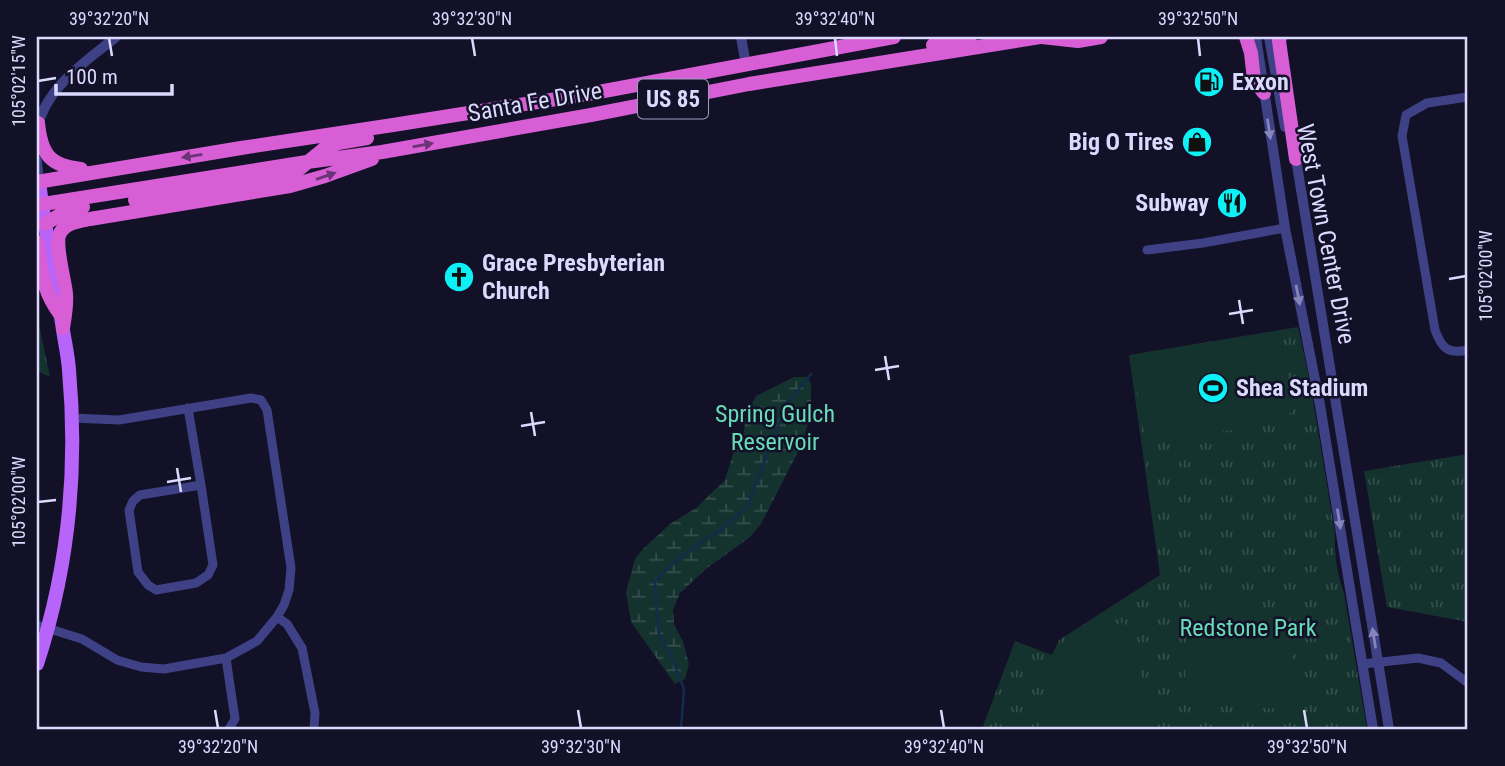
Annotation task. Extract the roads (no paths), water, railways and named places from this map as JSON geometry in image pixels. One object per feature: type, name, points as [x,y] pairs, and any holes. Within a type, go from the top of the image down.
[{"type":"highway","name":"Santa Fe Drive","points":[[38,182],[612,89],[894,37]]},
{"type":"highway","points":[[703,93],[707,85],[713,82],[931,46],[970,37]]},
{"type":"highway","name":"Santa Fe Drive","points":[[39,205],[382,152],[749,84],[1041,37],[1078,41],[1101,37]]},
{"type":"highway","points":[[1246,37],[1254,80],[1264,93]]},
{"type":"highway","points":[[1280,37],[1296,159]]},
{"type":"highway","points":[[45,224],[76,208],[283,177],[293,174],[324,149],[338,143],[569,106],[612,89]]},
{"type":"highway","points":[[37,126],[43,148],[52,161],[67,167],[103,170]]},
{"type":"highway","points":[[61,321],[66,310],[66,293],[58,239],[61,231],[69,225],[313,180],[368,162],[382,152]]},
{"type":"highway","points":[[37,242],[43,283],[61,321]]},
{"type":"main road","points":[[37,664],[43,626],[61,573],[72,474],[69,368],[45,224],[39,205],[38,182]]},
{"type":"street","points":[[37,126],[41,113],[57,89],[76,69],[116,37]]},
{"type":"street","points":[[741,37],[746,65]]},
{"type":"street","name":"West Town Center Drive","points":[[1256,37],[1285,228],[1320,405],[1373,729]]},
{"type":"street","name":"West Town Center Drive","points":[[1269,37],[1287,140],[1296,159],[1389,729]]},
{"type":"street","points":[[1468,97],[1427,103],[1406,115],[1402,136],[1435,330],[1444,348],[1453,352],[1468,350]]},
{"type":"street","points":[[37,161],[38,182]]},
{"type":"street","points":[[1147,250],[1285,228]]},
{"type":"street","points":[[43,626],[82,639],[117,660],[141,667],[164,669],[226,658],[257,641],[277,617],[289,590],[291,568],[267,410],[261,400],[251,398],[119,420],[72,418]]},
{"type":"street","points":[[188,408],[201,485],[213,565],[208,575],[196,583],[156,590],[148,585],[138,572],[129,510],[140,495],[201,485]]},
{"type":"street","points":[[277,617],[287,624],[302,648],[315,713],[314,729]]},
{"type":"street","points":[[226,658],[235,719],[229,729]]},
{"type":"street","points":[[1363,664],[1418,658],[1441,663],[1468,683]]},
{"type":"waterway","points":[[681,729],[684,689],[658,631],[655,581],[671,565],[747,507],[786,405],[811,374]]},
{"type":"place","name":"Exxon","points":[[1209,82]]},
{"type":"place","name":"Big O Tires","points":[[1197,142]]},
{"type":"place","name":"Subway","points":[[1232,203]]},
{"type":"place","name":"Grace Presbyterian Church","points":[[459,277]]},
{"type":"place","name":"Shea Stadium","points":[[1213,388]]},
{"type":"park label","name":"Spring Gulch Reservoir","points":[[775,428]]},
{"type":"park label","name":"Redstone Park","points":[[1248,628]]}]
